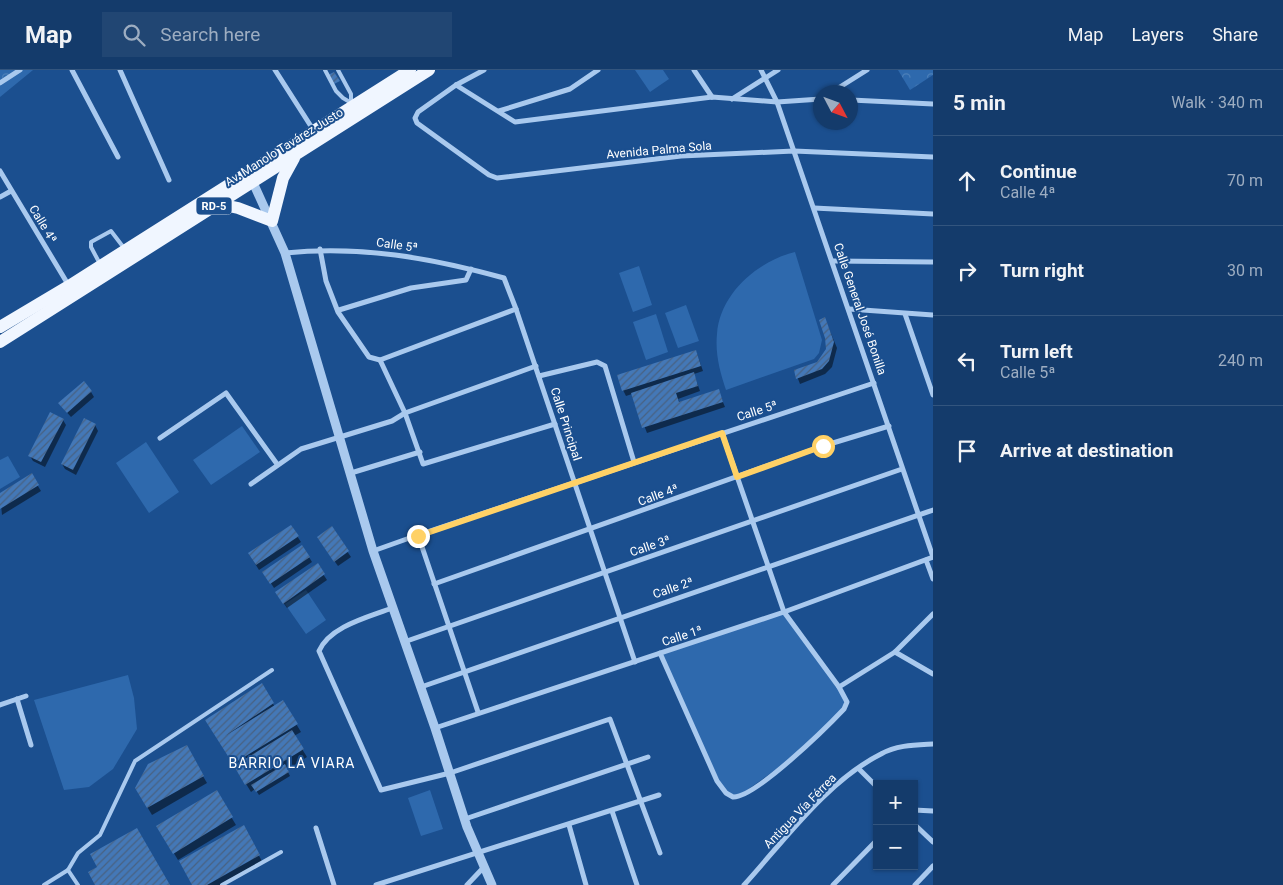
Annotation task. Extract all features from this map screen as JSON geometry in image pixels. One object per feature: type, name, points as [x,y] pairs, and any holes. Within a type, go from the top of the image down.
[{"type":"main road","name":"Av. Manolo Tavárez Justo","points":[[0,327],[126,250],[251,178],[295,156],[356,108],[410,70]]},
{"type":"main road","name":"Av. Manolo Tavárez Justo","points":[[0,342],[219,204],[314,131],[429,70]]},
{"type":"main road","points":[[219,204],[238,208],[272,221],[283,178],[295,156]]},
{"type":"street","points":[[0,83],[13,72],[20,70]]},
{"type":"street","points":[[72,70],[118,157]]},
{"type":"street","points":[[120,70],[169,180]]},
{"type":"street","points":[[275,70],[314,131]]},
{"type":"street","points":[[456,86],[484,70]]},
{"type":"street","points":[[499,111],[570,89],[598,70]]},
{"type":"street","points":[[694,70],[712,97]]},
{"type":"street","name":"Calle General José Bonilla","points":[[761,70],[777,102],[890,426],[902,469],[920,514],[933,557]]},
{"type":"street","points":[[731,99],[778,70]]},
{"type":"street","points":[[843,85],[867,70]]},
{"type":"street","points":[[456,86],[516,122],[712,97],[777,102],[813,99]]},
{"type":"street","name":"Avenida Palma Sola","points":[[456,86],[418,112],[415,118],[417,123],[488,176],[497,178],[681,156],[794,151],[933,157]]},
{"type":"street","points":[[858,100],[933,104]]},
{"type":"street","name":"Calle 4ª","points":[[0,170],[69,286]]},
{"type":"street","points":[[251,178],[272,221],[285,254],[373,551],[465,819],[492,885]]},
{"type":"street","points":[[0,198],[11,191]]},
{"type":"street","points":[[814,208],[933,214]]},
{"type":"street","points":[[320,249],[326,281],[339,310],[369,357],[380,360],[516,309]]},
{"type":"street","name":"Calle 5ª","points":[[285,254],[320,249],[378,252],[443,262],[504,278]]},
{"type":"street","points":[[833,261],[933,262]]},
{"type":"street","points":[[339,310],[411,288],[466,280],[471,269]]},
{"type":"street","name":"Calle Principal","points":[[504,278],[536,366],[635,662]]},
{"type":"street","points":[[849,309],[933,315]]},
{"type":"street","points":[[905,314],[933,395]]},
{"type":"street","points":[[380,360],[405,412],[423,464],[555,424]]},
{"type":"street","points":[[539,376],[597,362],[605,366],[634,462]]},
{"type":"street","points":[[251,484],[301,449],[392,421],[405,412],[536,366]]},
{"type":"street","name":"Calle 5ª","points":[[373,551],[874,383]]},
{"type":"street","points":[[160,438],[226,393],[277,464]]},
{"type":"street","name":"Calle 4ª","points":[[434,584],[823,446],[890,426]]},
{"type":"street","points":[[660,654],[717,780],[726,793],[733,796],[744,794],[795,756],[832,722],[847,702],[839,687],[784,612],[722,433]]},
{"type":"street","points":[[351,473],[420,452]]},
{"type":"street","name":"Calle 3ª","points":[[404,642],[902,469]]},
{"type":"street","name":"Calle 2ª","points":[[421,687],[933,510]]},
{"type":"street","points":[[418,536],[478,712]]},
{"type":"street","name":"Calle 1ª","points":[[435,728],[478,712],[784,612],[933,557]]},
{"type":"street","points":[[926,560],[933,579]]},
{"type":"street","points":[[392,608],[333,634],[323,643],[319,651],[381,790],[450,773],[610,720],[660,853]]},
{"type":"street","points":[[839,687],[895,652],[933,614]]},
{"type":"street","points":[[895,652],[933,674]]},
{"type":"street","points":[[0,705],[26,696]]},
{"type":"street","points":[[17,699],[31,746]]},
{"type":"street","name":"Antigua Vía Férrea","points":[[744,885],[833,788],[880,754],[895,748],[933,744]]},
{"type":"street","points":[[465,819],[648,757]]},
{"type":"street","points":[[859,769],[873,783]]},
{"type":"street","points":[[376,885],[612,812],[659,795]]},
{"type":"street","points":[[918,810],[933,811]]},
{"type":"street","points":[[612,812],[637,885]]},
{"type":"street","points":[[569,825],[586,885]]},
{"type":"street","points":[[915,825],[933,842]]},
{"type":"street","points":[[316,828],[334,885]]},
{"type":"street","points":[[833,885],[873,844]]},
{"type":"street","points":[[915,885],[933,866]]},
{"type":"street","points":[[467,885],[484,867]]},
{"type":"lane","points":[[325,70],[336,91],[356,108]]},
{"type":"lane","points":[[338,70],[356,108]]},
{"type":"lane","points":[[101,266],[90,244],[100,237],[111,231],[126,250]]},
{"type":"lane","points":[[44,885],[68,870],[78,853],[100,834],[135,760],[272,670]]},
{"type":"lane","points":[[222,885],[281,852]]},
{"type":"lane","points":[[68,870],[78,885]]},
{"type":"green space","points":[[0,70],[33,70],[0,97]]},
{"type":"green space","points":[[635,70],[663,70],[669,79],[650,92]]},
{"type":"green space","points":[[898,70],[933,70],[933,75],[910,90]]},
{"type":"green space","points":[[795,252],[822,340],[819,353],[814,359],[726,390],[717,349],[717,334],[725,305],[733,292],[755,271],[781,256]]},
{"type":"green space","points":[[639,266],[652,305],[633,312],[619,273]]},
{"type":"green space","points":[[686,305],[699,341],[678,348],[665,313]]},
{"type":"green space","points":[[656,314],[668,352],[646,360],[633,322]]},
{"type":"green space","points":[[242,426],[260,452],[211,485],[193,460]]},
{"type":"green space","points":[[146,442],[179,492],[149,513],[116,463]]},
{"type":"green space","points":[[8,456],[20,477],[0,489],[0,460]]},
{"type":"green space","points":[[306,590],[326,620],[306,634],[285,604]]},
{"type":"green space","points":[[784,612],[847,702],[844,709],[795,756],[737,797],[723,789],[660,654]]},
{"type":"green space","points":[[128,675],[134,698],[137,729],[113,769],[89,787],[64,790],[34,700]]},
{"type":"green space","points":[[430,790],[443,829],[421,836],[408,798]]},
{"type":"building","points":[[334,72],[340,81],[334,84],[328,75]]},
{"type":"building","points":[[825,317],[834,342],[829,361],[822,369],[796,379],[794,370],[817,362],[826,349],[825,338],[819,320]]},
{"type":"building","points":[[696,350],[701,366],[622,391],[617,375]]},
{"type":"building","points":[[694,372],[698,386],[676,393],[679,402],[719,389],[723,402],[642,428],[631,393]]},
{"type":"building","points":[[84,381],[92,391],[67,413],[58,403]]},
{"type":"building","points":[[50,412],[64,419],[41,462],[28,456]]},
{"type":"building","points":[[84,418],[96,424],[73,470],[61,464]]},
{"type":"building","points":[[32,473],[39,485],[0,509],[0,493]]},
{"type":"building","points":[[291,525],[299,536],[256,565],[248,553]]},
{"type":"building","points":[[332,526],[349,551],[334,562],[317,537]]},
{"type":"building","points":[[302,545],[310,557],[270,584],[262,572]]},
{"type":"building","points":[[318,563],[325,574],[283,604],[275,592]]},
{"type":"building","points":[[262,683],[274,703],[225,736],[283,700],[298,724],[233,764],[205,720]]},
{"type":"building","points":[[292,730],[304,749],[245,785],[234,766]]},
{"type":"building","points":[[187,745],[204,776],[147,808],[135,788],[148,764]]},
{"type":"building","points":[[285,764],[289,772],[256,792],[251,785]]},
{"type":"building","points":[[217,790],[233,817],[173,854],[156,826]]},
{"type":"building","points":[[244,825],[260,855],[207,885],[192,885],[179,861]]},
{"type":"building","points":[[137,828],[170,885],[95,885],[88,872],[97,867],[90,854]]},
{"type":"district","name":"BARRIO LA VIARA","points":[[292,763]]},
{"type":"route","points":[[418,536],[722,433],[737,477],[823,446]]}]
